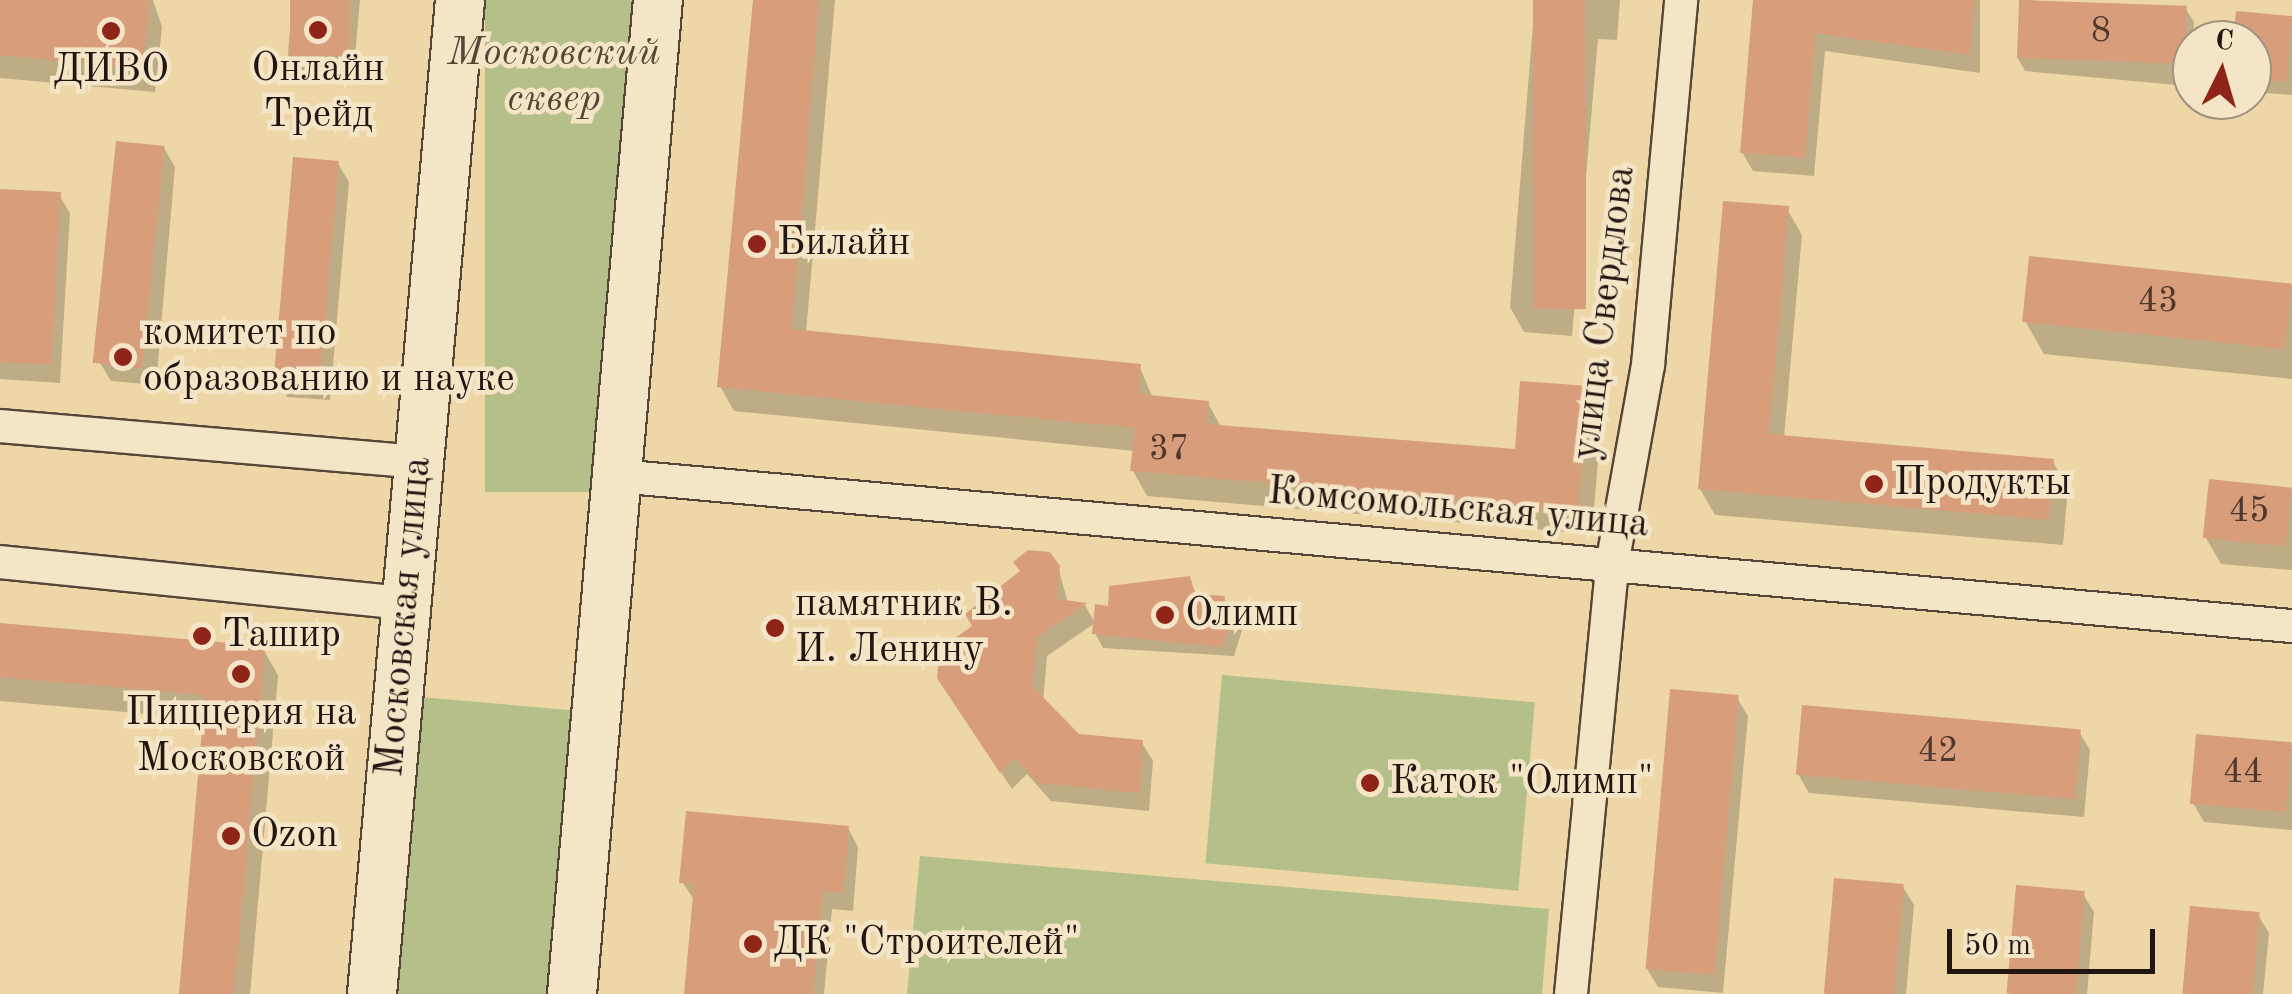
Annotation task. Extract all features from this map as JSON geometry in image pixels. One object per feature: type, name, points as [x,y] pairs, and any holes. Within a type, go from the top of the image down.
[{"type":"main road","name":"Московская улица","points":[[372,994],[460,0]]},
{"type":"main road","points":[[572,994],[658,0]]},
{"type":"street","name":"улица Свердлова","points":[[1571,994],[1612,565],[1648,365],[1681,0]]},
{"type":"street","points":[[0,426],[418,462]]},
{"type":"street","name":"Комсомольская улица","points":[[617,476],[2292,626]]},
{"type":"street","points":[[0,562],[406,603]]},
{"type":"green space","name":"Московский сквер","points":[[485,0],[637,0],[637,492],[485,492]]},
{"type":"green space","name":"Каток \"Олимп\"","points":[[1222,675],[1535,702],[1518,891],[1206,863]]},
{"type":"green space","points":[[420,697],[576,711],[552,994],[394,994]]},
{"type":"green space","points":[[920,856],[1549,909],[1542,994],[907,994]]},
{"type":"building","points":[[0,0],[150,0],[142,69],[0,55]]},
{"type":"building","points":[[290,0],[349,0],[349,56],[290,56]]},
{"type":"building","points":[[753,0],[819,0],[792,329],[1141,364],[1139,394],[1209,401],[1206,424],[1515,449],[1520,381],[1589,386],[1578,510],[1130,471],[1135,428],[717,387]]},
{"type":"building","points":[[1533,0],[1586,0],[1586,309],[1533,309]]},
{"type":"building","points":[[1753,0],[1975,0],[1970,55],[1815,33],[1805,158],[1740,153]]},
{"type":"building","points":[[2019,0],[2187,6],[2186,20],[2172,20],[2172,63],[2017,58]]},
{"type":"building","points":[[2236,11],[2292,16],[2286,83],[2272,81],[2272,20],[2235,20]]},
{"type":"building","points":[[116,141],[165,146],[141,368],[93,363]]},
{"type":"building","points":[[293,157],[339,161],[319,383],[274,379]]},
{"type":"building","points":[[0,189],[61,192],[51,365],[0,362]]},
{"type":"building","points":[[1723,201],[1789,206],[1769,434],[2054,459],[2049,520],[1698,489]]},
{"type":"building","points":[[2029,256],[2292,284],[2285,349],[2022,322]]},
{"type":"building","points":[[2209,479],[2292,488],[2285,546],[2203,538]]},
{"type":"building","points":[[1028,550],[1050,552],[1060,566],[1057,599],[1087,603],[1037,637],[1033,687],[1079,734],[1143,740],[1139,793],[1038,783],[1015,758],[1000,773],[937,678],[940,649],[972,626],[965,614],[1020,571],[1013,562]]},
{"type":"building","name":"Олимп","points":[[1190,576],[1195,594],[1225,596],[1224,608],[1236,610],[1221,647],[1092,634],[1095,604],[1108,606],[1109,586]]},
{"type":"building","points":[[0,623],[265,646],[234,994],[179,994],[205,695],[0,677]]},
{"type":"building","points":[[1670,689],[1739,695],[1714,975],[1646,969]]},
{"type":"building","points":[[1802,705],[2081,729],[2075,799],[1796,775]]},
{"type":"building","points":[[2196,734],[2292,742],[2286,812],[2190,804]]},
{"type":"building","name":"ДК \"Строителей\"","points":[[686,811],[849,826],[843,893],[822,891],[813,994],[684,994],[694,884],[679,883]]},
{"type":"building","points":[[1834,878],[1904,884],[1894,994],[1824,994]]},
{"type":"building","points":[[2016,885],[2085,891],[2076,994],[2007,994]]},
{"type":"building","points":[[2190,906],[2260,912],[2253,994],[2182,994]]},
{"type":"place","name":"Онлайн Трейд","points":[[318,30]]},
{"type":"place","name":"ДИВО","points":[[111,31]]},
{"type":"place","name":"Билайн","points":[[757,244]]},
{"type":"place","name":"комитет по образованию и науке","points":[[123,357]]},
{"type":"place","name":"Продукты","points":[[1874,484]]},
{"type":"place","name":"Олимп","points":[[1165,615]]},
{"type":"place","name":"памятник В. И. Ленину","points":[[775,628]]},
{"type":"place","name":"Ташир","points":[[202,636]]},
{"type":"place","name":"Пиццерия на Московской","points":[[241,674]]},
{"type":"place","name":"Каток \"Олимп\"","points":[[1370,783]]},
{"type":"place","name":"Ozon","points":[[231,836]]},
{"type":"place","name":"ДК \"Строителей\"","points":[[753,944]]}]
